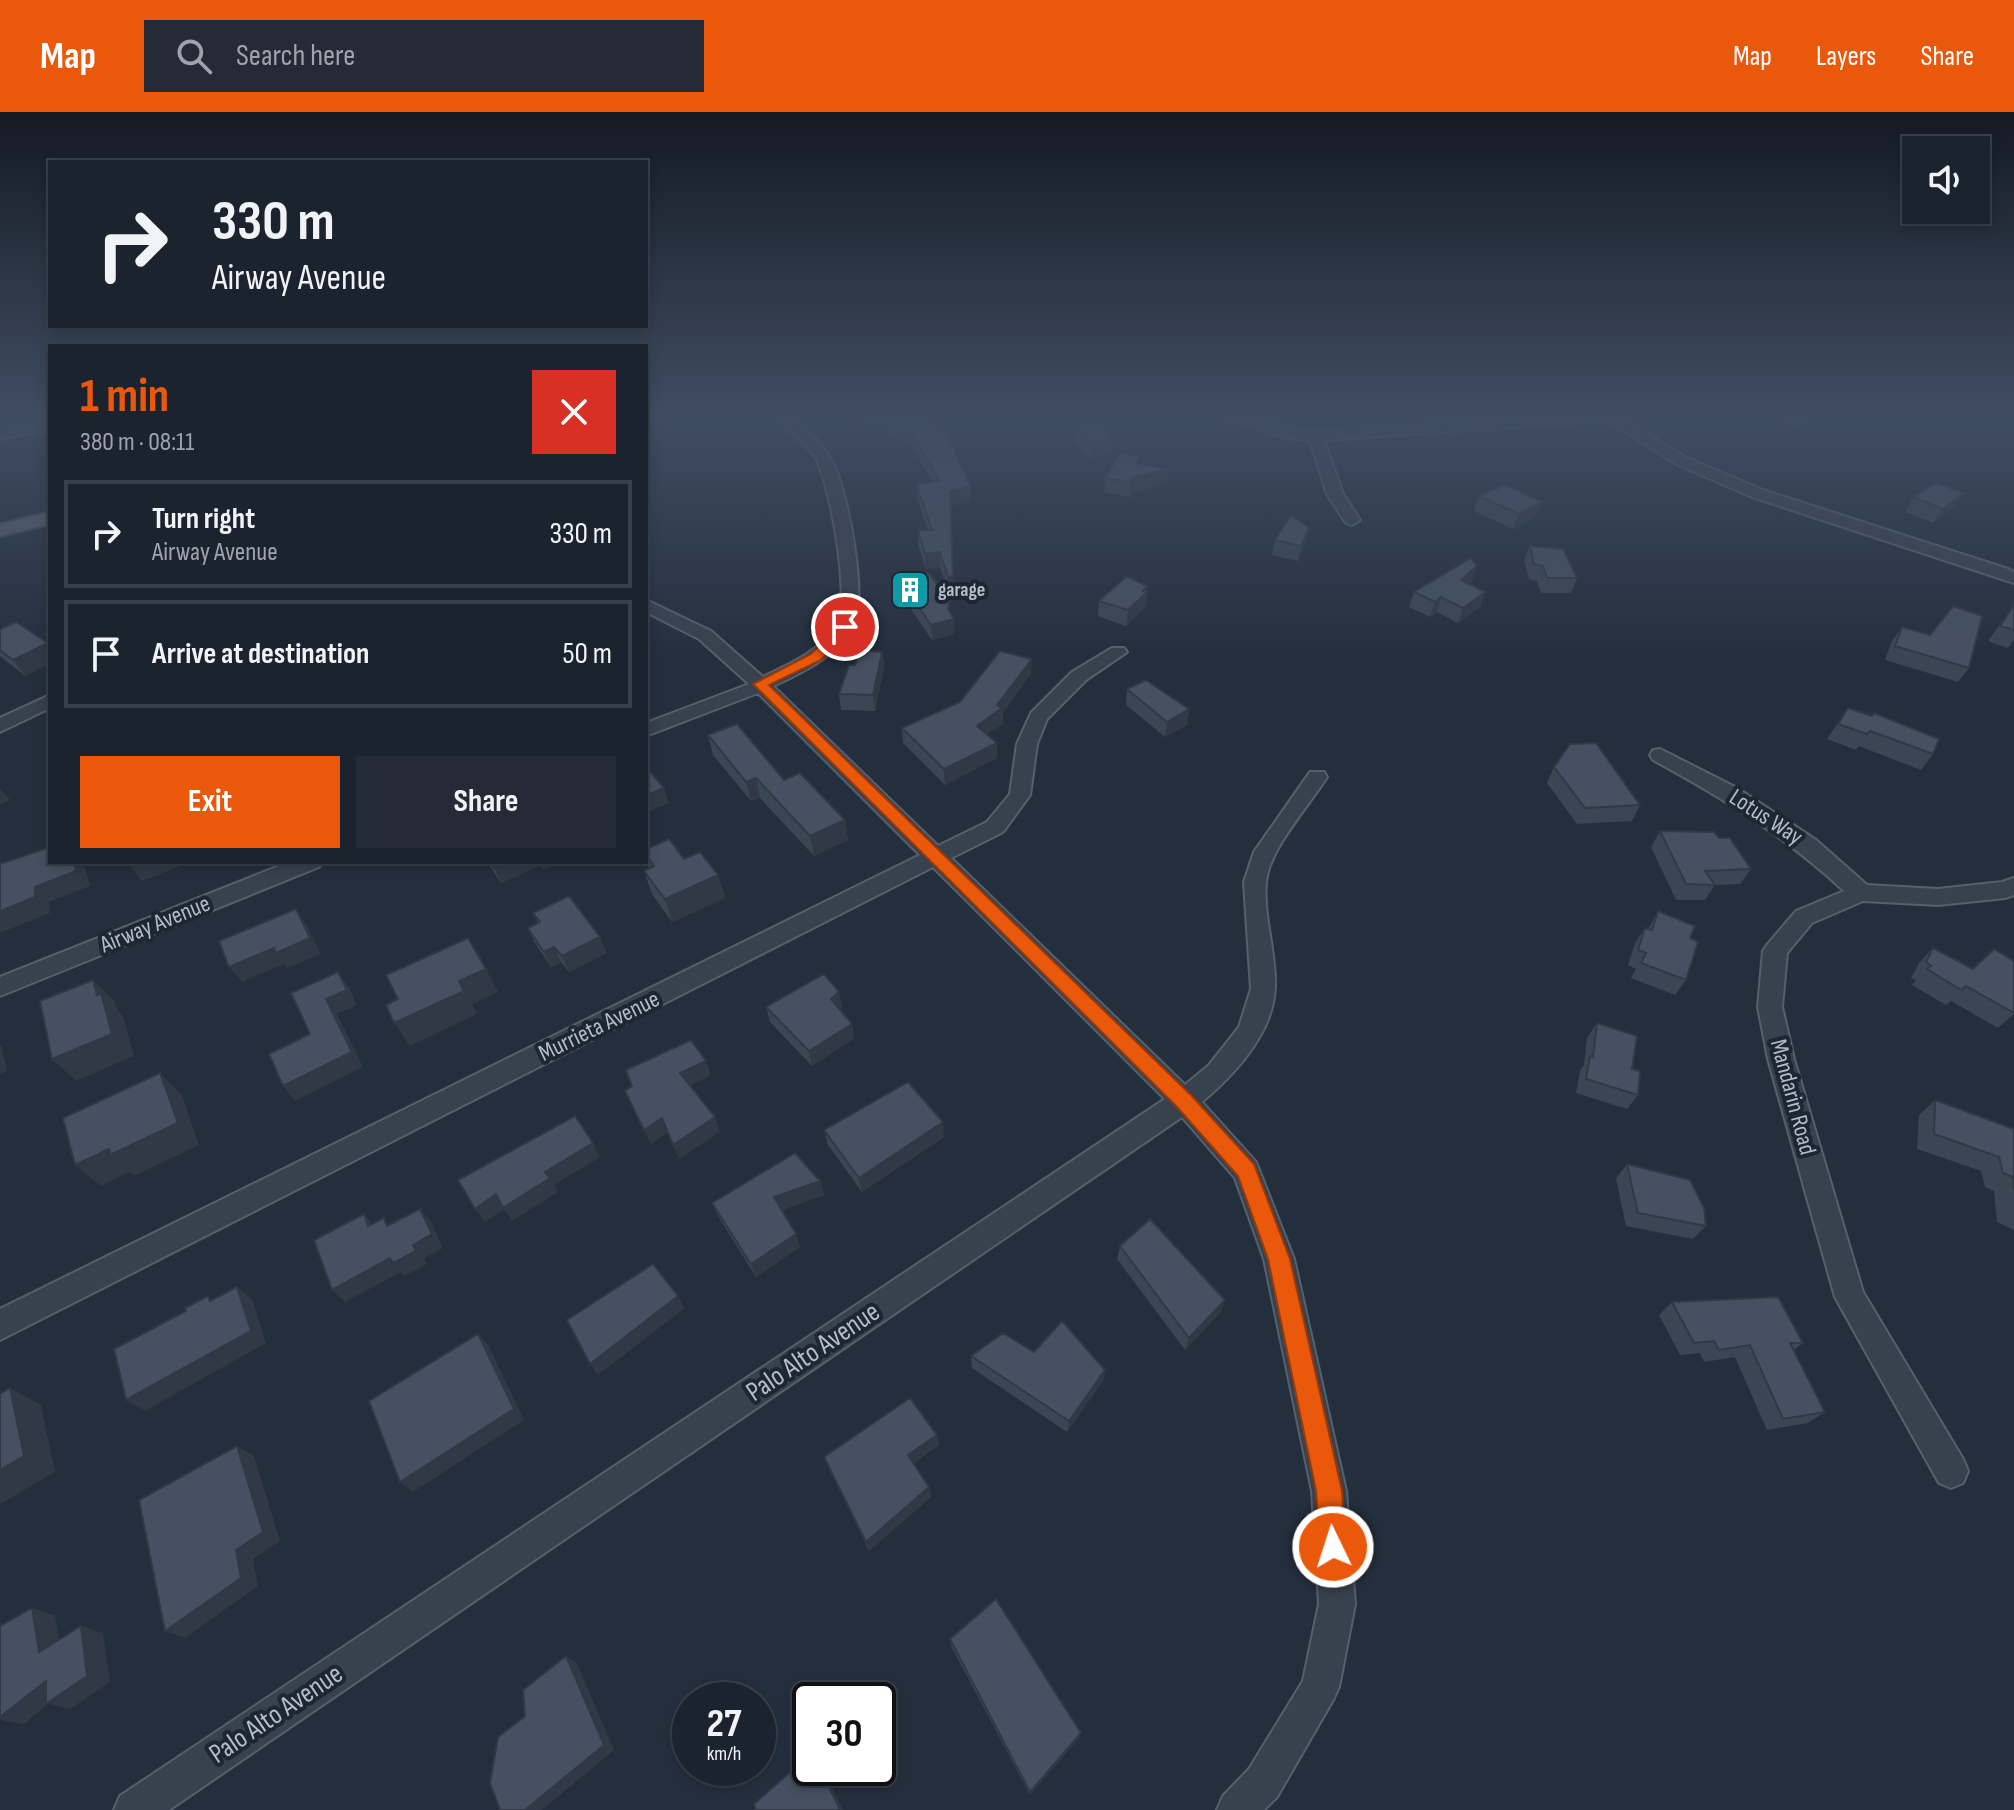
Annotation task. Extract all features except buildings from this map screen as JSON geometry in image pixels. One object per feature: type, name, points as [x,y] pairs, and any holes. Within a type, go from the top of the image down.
[{"type":"main road","points":[[0,530],[48,518]]},
{"type":"street","points":[[648,729],[760,684],[816,657],[845,627],[851,594],[836,497]]},
{"type":"street","points":[[1337,497],[1352,520]]},
{"type":"street","points":[[1770,497],[2014,578]]},
{"type":"street","points":[[648,606],[705,635],[760,684],[1184,1101],[1246,1171],[1279,1259],[1329,1491],[1337,1604],[1320,1687],[1263,1783],[1237,1810]]},
{"type":"street","name":"Murrieta Avenue","points":[[0,1325],[995,827],[1020,795],[1027,744],[1038,717],[1079,676],[1118,652]]},
{"type":"street","points":[[0,726],[48,702]]},
{"type":"street","name":"Lotus Way","points":[[1660,755],[1730,793],[1808,845],[1861,893]]},
{"type":"street","name":"Palo Alto Avenue","points":[[134,1810],[1184,1101],[1218,1073],[1250,1031],[1263,989],[1255,882],[1262,857],[1317,777]]},
{"type":"street","name":"Airway Avenue","points":[[0,987],[299,864]]},
{"type":"street","name":"Mandarin Road","points":[[1951,1471],[1850,1297],[1781,1059],[1770,1007],[1775,951],[1804,917],[1861,893],[1938,897],[2005,890],[2014,886]]},
{"type":"place","name":"garage","points":[[910,590]]},
{"type":"route","points":[[845,627],[816,657],[760,684],[1184,1101],[1246,1171],[1279,1259],[1329,1491],[1333,1547]]}]
